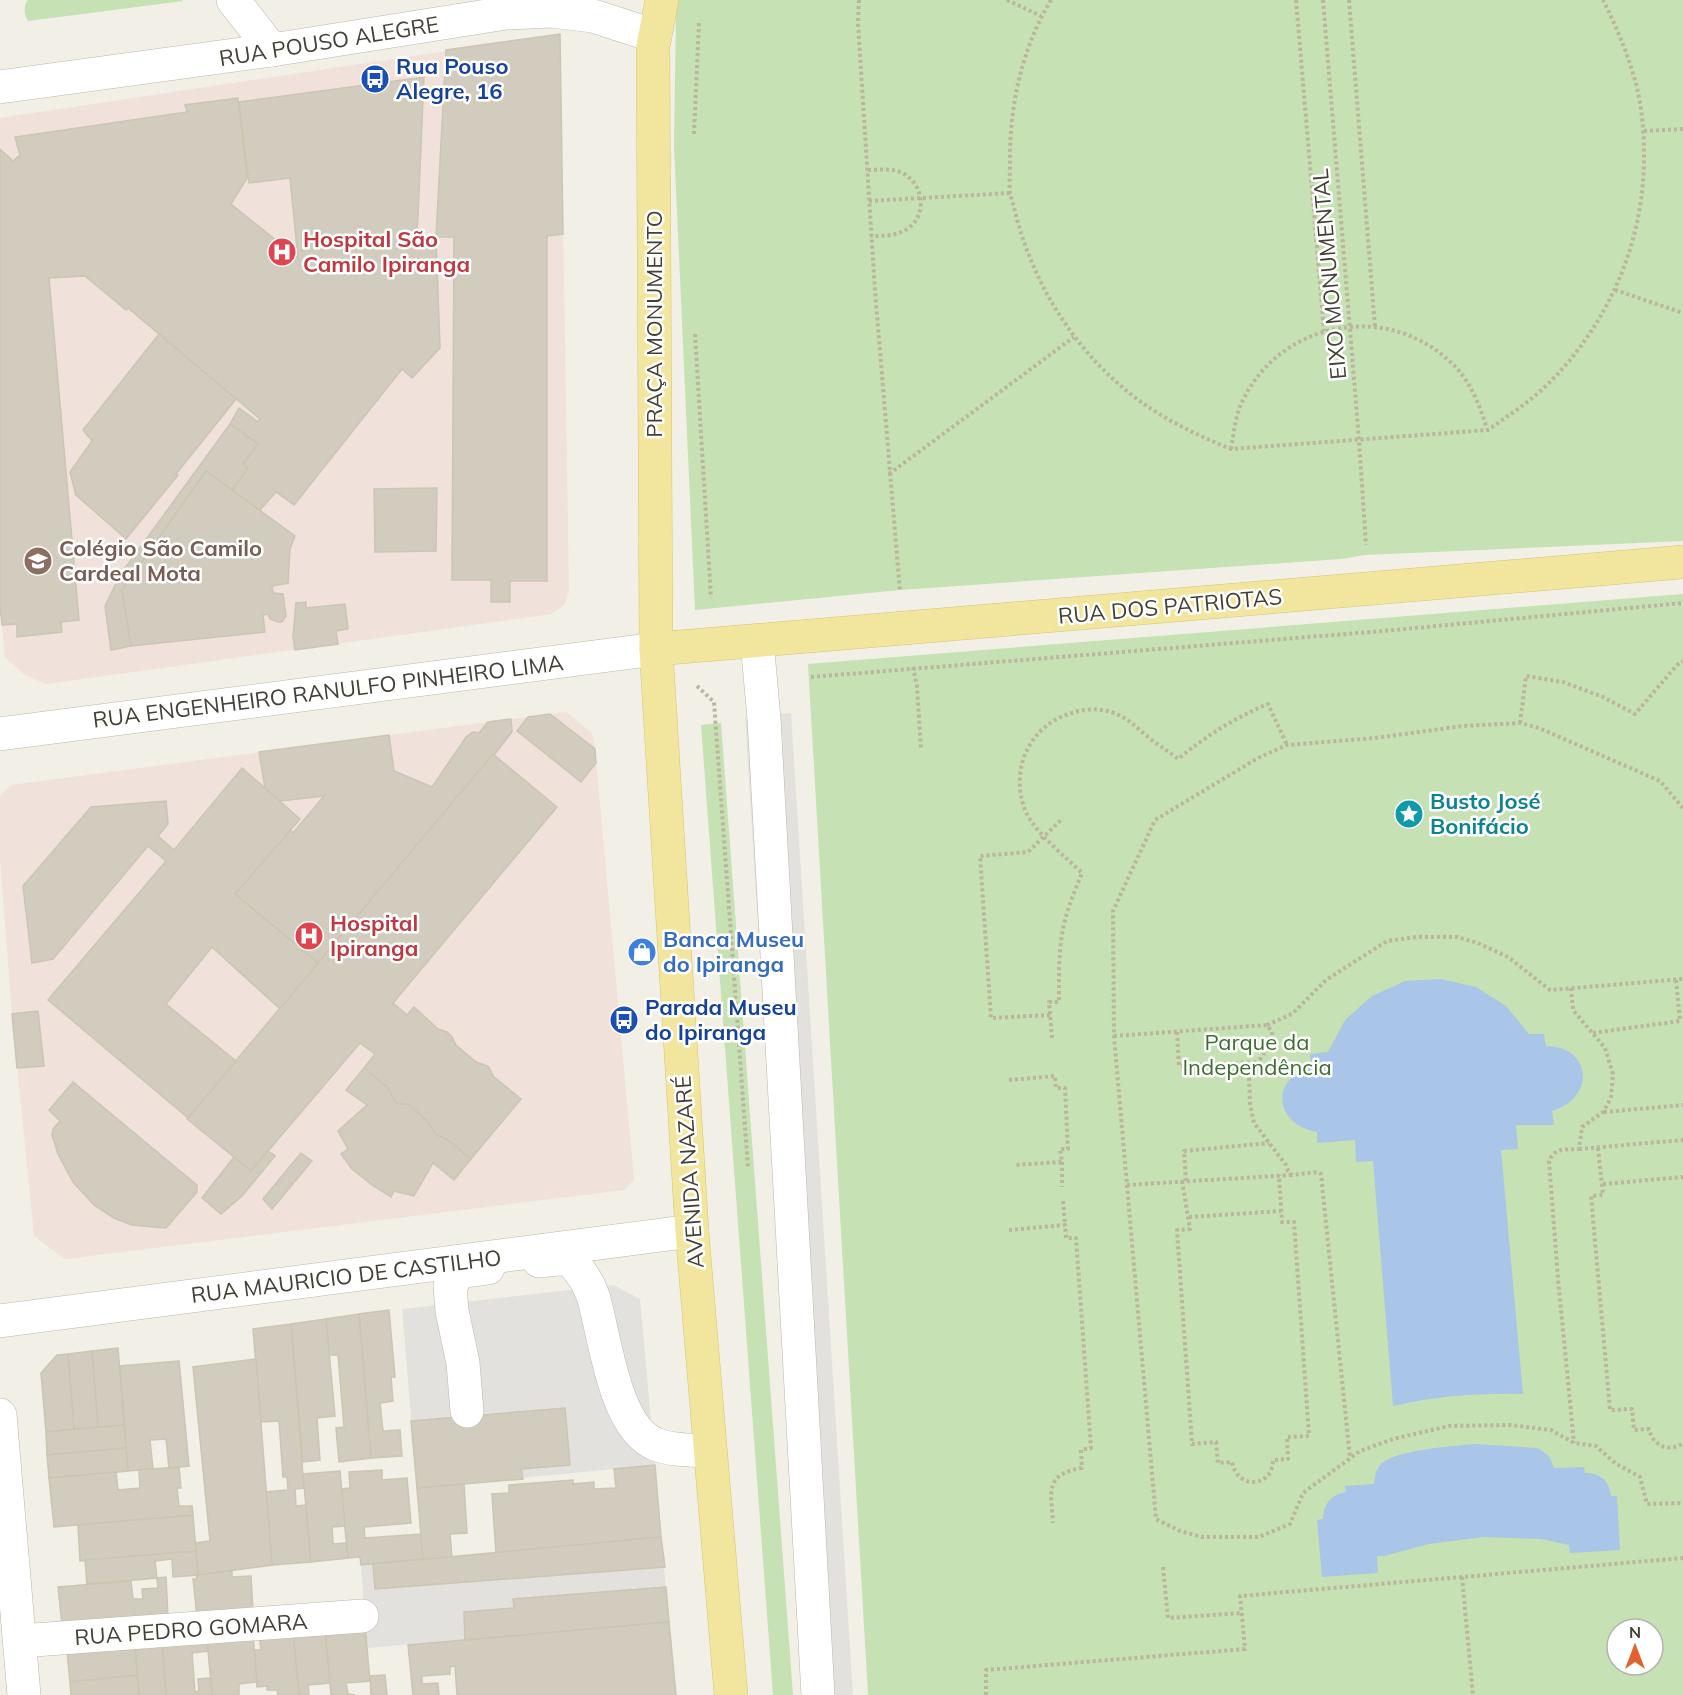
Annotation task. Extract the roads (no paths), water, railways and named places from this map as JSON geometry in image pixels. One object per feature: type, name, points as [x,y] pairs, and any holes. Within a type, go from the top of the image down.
[{"type":"main road","name":"PRAÇA MONUMENTO","points":[[657,649],[653,58],[662,0]]},
{"type":"main road","name":"RUA DOS PATRIOTAS","points":[[657,649],[1683,562]]},
{"type":"main road","name":"AVENIDA NAZARÉ","points":[[657,649],[692,1231],[731,1695]]},
{"type":"street","points":[[233,0],[272,50]]},
{"type":"street","name":"RUA POUSO ALEGRE","points":[[0,87],[272,50],[506,14],[589,8],[655,36]]},
{"type":"street","points":[[757,641],[763,690],[818,1695]]},
{"type":"street","name":"RUA ENGENHEIRO RANULFO PINHEIRO LIMA","points":[[0,734],[657,649]]},
{"type":"street","name":"RUA MAURICIO DE CASTILHO","points":[[0,1321],[692,1231]]},
{"type":"street","points":[[467,1411],[463,1363],[452,1311],[450,1286],[459,1272],[568,1258],[583,1274],[593,1294],[610,1367],[627,1415],[637,1430],[653,1443],[673,1450],[710,1451]]},
{"type":"street","points":[[0,1416],[24,1695]]},
{"type":"street","name":"RUA PEDRO GOMARA","points":[[20,1641],[362,1616]]},
{"type":"water","points":[[1441,979],[1476,987],[1506,1006],[1529,1034],[1544,1034],[1546,1046],[1561,1048],[1572,1054],[1580,1063],[1583,1073],[1582,1084],[1567,1104],[1552,1111],[1554,1125],[1516,1125],[1518,1149],[1501,1150],[1523,1394],[1457,1396],[1393,1406],[1373,1161],[1356,1162],[1355,1140],[1317,1143],[1317,1132],[1292,1120],[1285,1111],[1282,1101],[1289,1081],[1311,1066],[1310,1054],[1328,1052],[1345,1020],[1372,996],[1405,981]]},
{"type":"water","points":[[1474,1444],[1538,1448],[1549,1456],[1554,1468],[1584,1467],[1585,1473],[1603,1478],[1611,1496],[1617,1496],[1620,1550],[1570,1553],[1569,1545],[1541,1539],[1484,1537],[1429,1544],[1377,1556],[1378,1573],[1322,1577],[1317,1520],[1323,1519],[1326,1505],[1332,1498],[1346,1492],[1345,1486],[1374,1484],[1375,1475],[1382,1463],[1400,1455],[1426,1449]]},
{"type":"place","name":"Rua Pouso Alegre, 16","points":[[375,79]]},
{"type":"place","name":"Hospital São Camilo Ipiranga","points":[[282,252]]},
{"type":"place","name":"Colégio São Camilo Cardeal Mota","points":[[38,561]]},
{"type":"place","name":"Busto José Bonifácio","points":[[1409,814]]},
{"type":"place","name":"Hospital Ipiranga","points":[[309,936]]},
{"type":"place","name":"Banca Museu do Ipiranga","points":[[642,952]]},
{"type":"place","name":"Parada Museu do Ipiranga","points":[[624,1020]]},
{"type":"park label","name":"Parque da Independência","points":[[1257,1054]]}]
